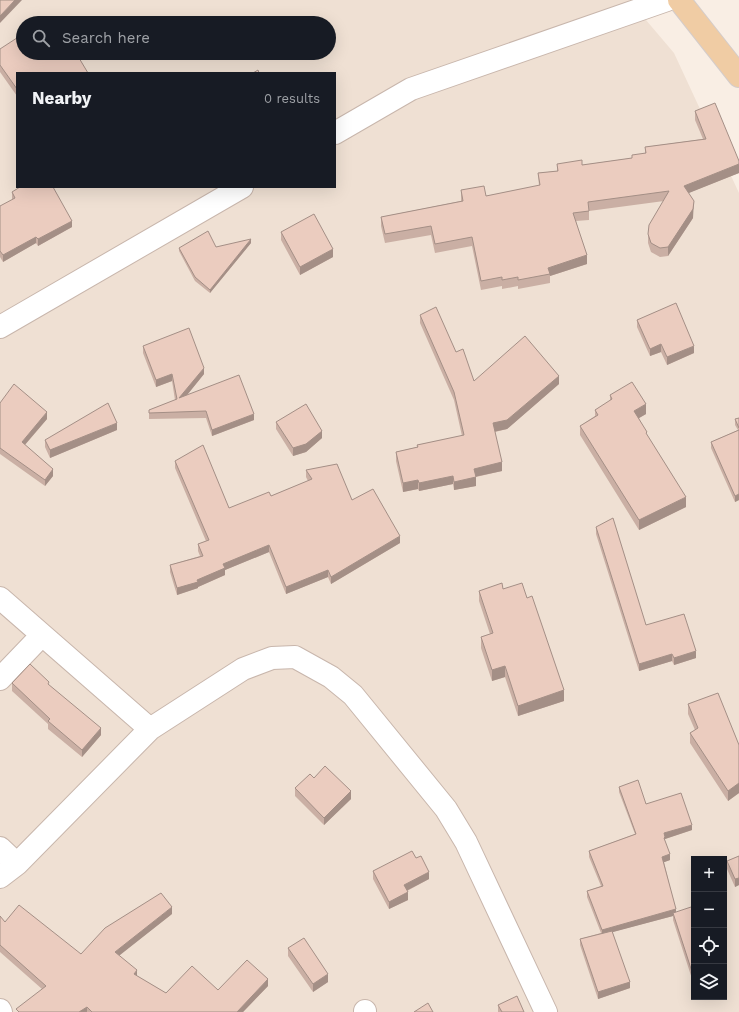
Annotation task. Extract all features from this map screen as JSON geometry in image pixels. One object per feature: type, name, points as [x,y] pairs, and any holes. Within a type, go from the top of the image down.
[{"type":"main road","points":[[679,0],[739,76]]},
{"type":"street","points":[[336,132],[411,89],[667,0]]},
{"type":"street","points":[[0,327],[240,188]]},
{"type":"street","points":[[0,598],[150,730]]},
{"type":"street","points":[[0,679],[42,635]]},
{"type":"street","points":[[0,877],[17,864],[150,730],[243,669],[272,658],[295,657],[331,678],[353,695],[446,809],[466,842],[546,1012]]},
{"type":"street","points":[[0,848],[17,864]]},
{"type":"shaded area","points":[[0,0],[629,0],[674,53],[739,193],[739,1012],[0,1012]]},
{"type":"building","points":[[0,0],[15,0],[0,16]]},
{"type":"building","points":[[16,39],[16,60],[80,60],[87,72],[16,72],[16,88],[0,65],[0,49]]},
{"type":"building","points":[[715,103],[739,164],[684,186],[694,201],[693,209],[668,247],[660,248],[651,243],[648,234],[649,225],[669,191],[588,202],[589,211],[573,213],[587,255],[548,268],[550,274],[518,280],[518,277],[502,280],[502,277],[481,281],[472,237],[435,244],[431,226],[385,234],[381,217],[463,201],[461,190],[484,186],[486,196],[540,185],[538,173],[558,171],[557,164],[582,160],[582,165],[632,158],[632,155],[646,153],[645,147],[706,139],[695,111]]},
{"type":"building","points":[[18,188],[54,188],[72,221],[38,239],[36,237],[3,255],[0,251],[0,206],[15,198],[12,192]]},
{"type":"building","points":[[314,214],[333,249],[300,267],[281,232]]},
{"type":"building","points":[[208,231],[216,247],[251,239],[210,290],[195,277],[179,248]]},
{"type":"building","points":[[676,303],[694,346],[667,357],[661,344],[650,349],[637,320]]},
{"type":"building","points":[[436,307],[456,352],[463,349],[474,381],[525,336],[559,376],[507,420],[493,423],[502,462],[474,469],[476,477],[454,482],[453,476],[419,483],[418,480],[403,483],[396,452],[418,447],[417,445],[464,435],[454,392],[420,315]]},
{"type":"building","points":[[189,328],[204,368],[179,398],[239,375],[254,414],[212,430],[206,411],[149,413],[149,410],[177,399],[172,374],[156,380],[143,346]]},
{"type":"building","points":[[632,382],[646,404],[634,411],[686,497],[639,520],[580,426],[598,415],[595,410],[612,399],[610,395]]},
{"type":"building","points":[[14,384],[47,412],[22,442],[53,469],[45,480],[0,448],[0,403]]},
{"type":"building","points":[[108,403],[117,423],[50,450],[45,440]]},
{"type":"building","points":[[306,404],[322,431],[306,444],[293,448],[276,422]]},
{"type":"building","points":[[739,418],[739,428],[735,419]]},
{"type":"building","points":[[739,430],[739,494],[735,496],[711,442]]},
{"type":"building","points":[[203,445],[229,508],[269,492],[271,496],[312,479],[306,470],[337,464],[352,500],[373,489],[400,536],[331,577],[328,570],[286,587],[269,545],[223,564],[225,568],[197,580],[198,582],[177,588],[170,565],[203,556],[198,544],[209,540],[175,461]]},
{"type":"building","points":[[613,518],[646,625],[684,614],[696,651],[674,658],[672,654],[639,664],[596,527]]},
{"type":"building","points":[[502,583],[503,589],[522,583],[527,598],[532,596],[564,690],[518,706],[505,666],[492,670],[481,637],[493,633],[479,591]]},
{"type":"building","points":[[30,664],[49,682],[48,684],[101,728],[82,750],[48,721],[50,719],[12,683]]},
{"type":"building","points":[[718,693],[739,745],[739,783],[728,791],[690,733],[698,728],[688,704]]},
{"type":"building","points":[[325,766],[351,791],[324,818],[295,788],[310,774],[314,778]]},
{"type":"building","points":[[638,780],[646,804],[681,793],[692,825],[664,833],[664,838],[670,854],[662,857],[676,909],[602,930],[587,891],[603,886],[589,851],[636,834],[619,787]]},
{"type":"building","points":[[412,851],[416,858],[421,856],[429,872],[404,885],[408,892],[389,902],[373,871]]},
{"type":"building","points":[[739,856],[739,878],[735,879],[727,861]]},
{"type":"building","points":[[161,893],[172,907],[115,952],[137,970],[134,974],[166,993],[192,966],[218,990],[247,960],[268,979],[237,1012],[92,1012],[87,1007],[79,1012],[19,1012],[16,1009],[46,986],[0,945],[0,916],[5,922],[19,905],[81,954],[105,928]]},
{"type":"building","points":[[691,907],[691,969],[673,913]]},
{"type":"building","points":[[612,931],[630,982],[598,992],[580,939]]},
{"type":"building","points":[[304,938],[328,974],[313,984],[288,948]]},
{"type":"building","points":[[517,996],[524,1012],[502,1012],[498,1005]]},
{"type":"building","points":[[428,1003],[433,1012],[414,1012]]}]
